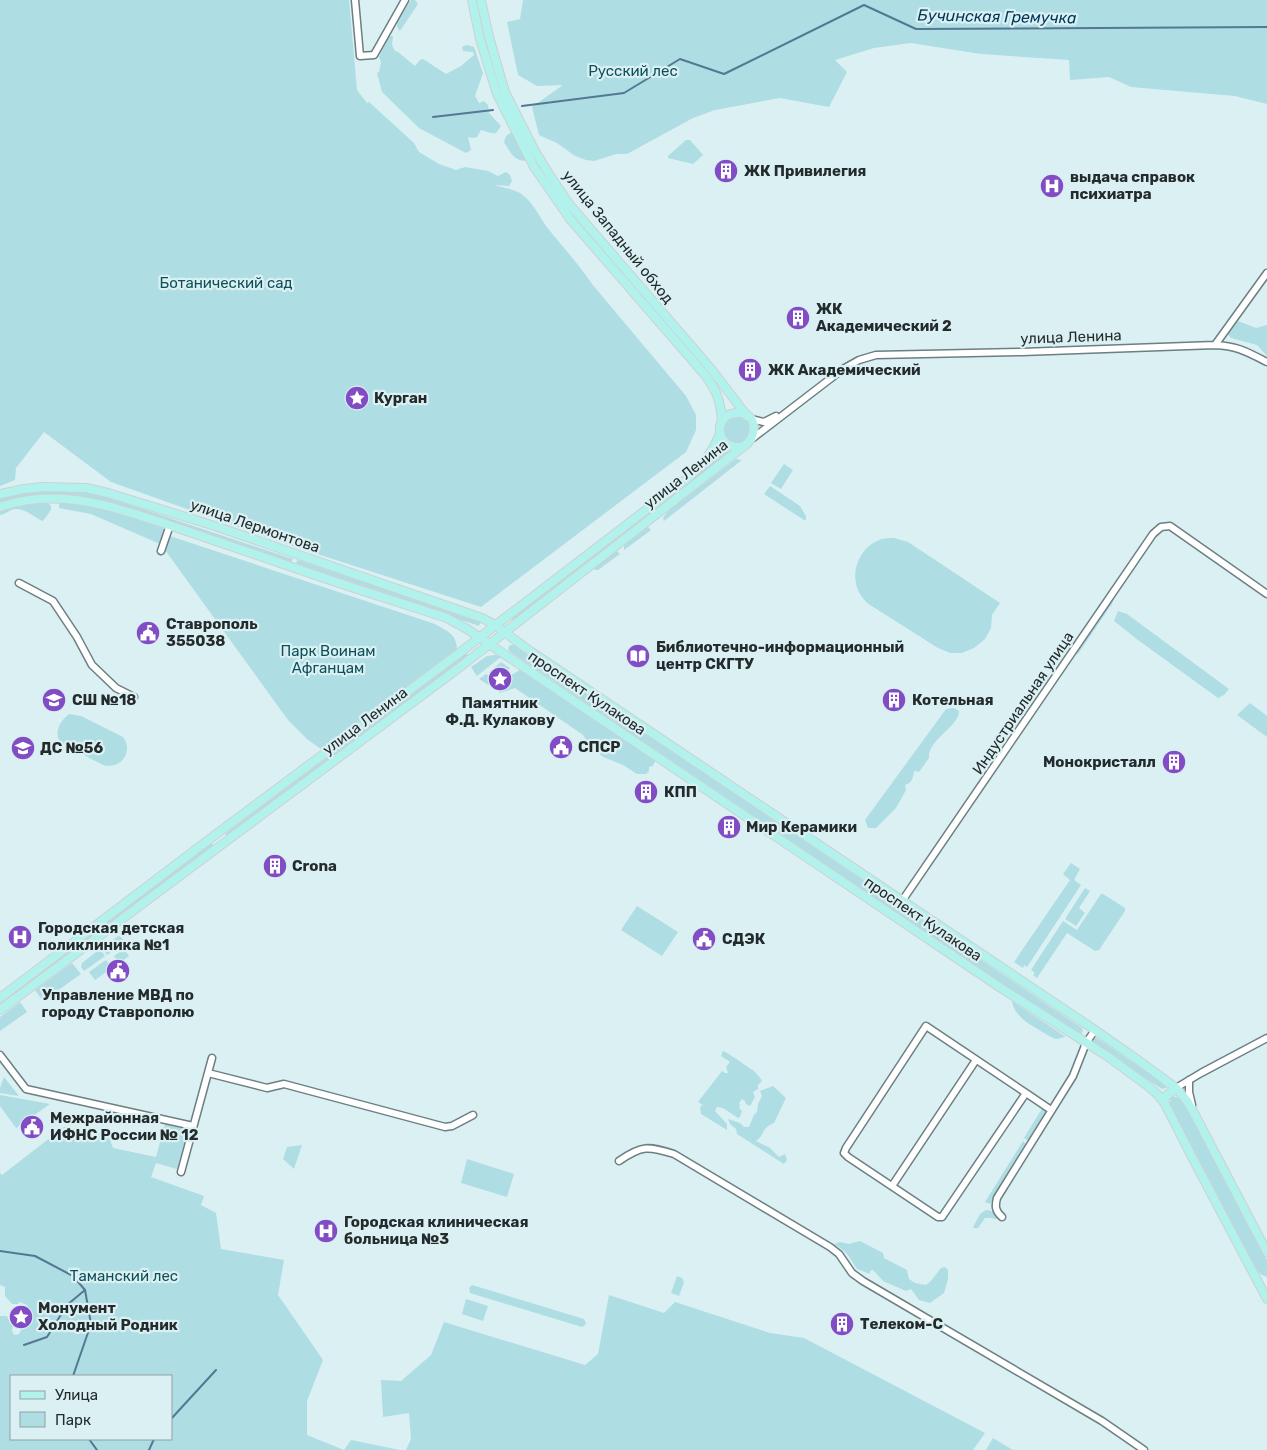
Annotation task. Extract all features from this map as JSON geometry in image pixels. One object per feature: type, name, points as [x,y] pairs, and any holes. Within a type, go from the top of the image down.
[{"type":"main road","name":"улица Западный обход","points":[[472,0],[480,39],[497,94],[534,167],[561,207],[714,387],[719,399],[722,422]]},
{"type":"main road","name":"улица Западный обход","points":[[481,0],[489,37],[505,92],[536,153],[549,174],[569,204],[712,370],[749,418]]},
{"type":"main road","points":[[742,413],[749,418],[754,425],[754,432],[752,438],[743,447],[731,447],[722,439],[720,428],[722,422],[730,414],[742,413]]},
{"type":"main road","name":"улица Ленина","points":[[0,998],[480,637],[689,477],[705,461],[720,434]]},
{"type":"main road","name":"улица Ленина","points":[[0,1010],[505,633],[743,447]]},
{"type":"main road","name":"улица Лермонтова","points":[[0,494],[42,487],[86,488],[108,493],[215,526],[482,618],[495,625]]},
{"type":"main road","name":"улица Лермонтова","points":[[0,506],[43,498],[84,500],[118,508],[292,568],[447,618],[480,637]]},
{"type":"main road","points":[[292,568],[297,554]]},
{"type":"main road","name":"проспект Кулакова","points":[[495,625],[546,662],[1095,1030],[1176,1088],[1194,1113],[1267,1252]]},
{"type":"main road","name":"проспект Кулакова","points":[[480,637],[1145,1083],[1162,1099],[1264,1283],[1267,1298]]},
{"type":"main road","points":[[1162,1099],[1176,1088]]},
{"type":"street","points":[[355,0],[360,56],[374,55],[405,0]]},
{"type":"street","points":[[1215,345],[1267,273]]},
{"type":"street","points":[[1215,345],[1231,346],[1267,362]]},
{"type":"street","name":"улица Ленина","points":[[752,438],[852,363],[876,355],[1215,345]]},
{"type":"street","name":"улица Ленина","points":[[749,418],[764,422],[794,406]]},
{"type":"street","points":[[161,551],[170,525]]},
{"type":"street","name":"Индустриальная улица","points":[[902,901],[1153,534],[1161,527],[1170,526],[1267,594]]},
{"type":"street","points":[[19,583],[53,601],[77,637],[92,665],[116,688],[134,697]]},
{"type":"street","points":[[1026,1093],[942,1218],[844,1153],[926,1026],[976,1060],[1026,1093],[1051,1110]]},
{"type":"street","points":[[1002,1217],[996,1210],[997,1198],[1073,1076],[1086,1043],[1095,1030]]},
{"type":"street","points":[[1176,1088],[1267,1038]]},
{"type":"street","points":[[0,1055],[26,1089],[193,1126]]},
{"type":"street","points":[[181,1172],[212,1058]]},
{"type":"street","points":[[892,1186],[976,1060]]},
{"type":"street","points":[[208,1073],[267,1088],[284,1084],[438,1126],[452,1126],[473,1115]]},
{"type":"street","points":[[1188,1092],[1191,1084],[1201,1073]]},
{"type":"street","points":[[1167,1081],[1186,1081]]},
{"type":"street","points":[[1186,1081],[1194,1113]]},
{"type":"street","points":[[620,1161],[635,1150],[643,1148],[674,1154],[830,1247],[839,1254],[857,1277],[1102,1421],[1144,1450]]},
{"type":"green space","name":"Ботанический сад","points":[[0,0],[349,0],[357,90],[367,103],[369,102],[414,143],[419,152],[439,164],[456,170],[465,167],[488,171],[498,176],[506,172],[510,175],[512,181],[509,186],[494,185],[520,193],[528,200],[592,284],[686,396],[696,415],[696,430],[686,452],[481,607],[274,540],[111,482],[44,432],[16,468],[15,480],[0,486]]},
{"type":"green space","points":[[411,0],[415,0],[418,4],[400,31],[397,27],[397,22]]},
{"type":"green space","name":"Русский лес","points":[[523,0],[1267,0],[1267,104],[1235,96],[1131,87],[1109,77],[1070,80],[1069,60],[981,54],[911,43],[874,48],[835,60],[847,72],[829,107],[780,98],[715,110],[693,118],[627,154],[616,154],[594,161],[586,160],[575,156],[557,143],[539,135],[532,107],[563,85],[537,86],[518,75],[507,22],[520,19]]},
{"type":"green space","points":[[389,36],[393,36],[392,45],[395,51],[415,66],[423,59],[446,74],[461,66],[474,55],[473,52],[463,51],[462,47],[467,45],[474,47],[483,73],[475,96],[479,103],[484,101],[488,105],[489,113],[501,126],[496,133],[481,130],[477,137],[468,137],[471,150],[466,153],[419,128],[382,92],[377,73],[379,72],[381,62],[379,57]]},
{"type":"green space","points":[[512,132],[526,161],[515,158],[504,142],[506,136]]},
{"type":"green space","points":[[686,140],[690,140],[703,155],[693,164],[668,158],[668,156]]},
{"type":"green space","points":[[1238,321],[1256,328],[1267,325],[1267,356],[1257,345],[1231,338],[1228,334]]},
{"type":"green space","points":[[737,417],[746,421],[750,430],[746,439],[737,443],[728,439],[724,430],[728,421]]},
{"type":"green space","points":[[719,444],[725,450],[731,452],[512,621],[511,618],[696,476],[708,463]]},
{"type":"green space","points":[[736,459],[742,460],[664,521],[663,518],[668,511]]},
{"type":"green space","points":[[784,464],[793,470],[781,489],[771,483]]},
{"type":"green space","points":[[770,486],[800,506],[806,516],[806,520],[764,494]]},
{"type":"green space","points":[[42,491],[85,492],[107,497],[293,559],[291,562],[137,510],[92,498],[47,494],[0,503],[0,499],[3,497]]},
{"type":"green space","points":[[64,502],[89,505],[113,511],[161,527],[165,530],[165,533],[160,544],[91,514],[59,508],[59,504]]},
{"type":"green space","points":[[48,503],[51,506],[51,510],[43,521],[19,509],[0,515],[0,511],[26,505]]},
{"type":"green space","points":[[648,527],[651,530],[624,550],[624,545]]},
{"type":"green space","name":"Парк Воинам Афганцам","points":[[170,536],[435,624],[453,637],[457,650],[321,749],[307,739],[288,720],[165,550]]},
{"type":"green space","points":[[894,538],[908,542],[1000,603],[992,615],[991,628],[985,639],[974,648],[962,653],[950,653],[938,648],[867,603],[857,586],[855,576],[858,562],[870,545],[884,539]]},
{"type":"green space","points":[[616,550],[620,554],[598,570],[595,570],[593,567]]},
{"type":"green space","points":[[298,560],[481,621],[479,626],[297,564]]},
{"type":"green space","points":[[1114,599],[1078,654],[1076,653],[1110,600]]},
{"type":"green space","points":[[1118,611],[1127,614],[1229,689],[1218,698],[1114,621]]},
{"type":"green space","points":[[510,645],[514,645],[1082,1028],[1081,1034],[1078,1035],[509,651]]},
{"type":"green space","points":[[466,653],[468,656],[227,837],[225,834]]},
{"type":"green space","points":[[487,656],[502,656],[477,676],[471,667]]},
{"type":"green space","points":[[501,662],[510,668],[504,675],[494,668]]},
{"type":"green space","points":[[521,669],[656,759],[653,766],[649,767],[649,771],[646,774],[637,774],[623,765],[603,757],[592,748],[583,735],[515,688],[500,693],[495,688],[503,679]]},
{"type":"green space","points":[[486,674],[497,682],[493,688],[479,679]]},
{"type":"green space","points":[[1250,703],[1267,716],[1267,737],[1237,715]]},
{"type":"green space","points":[[954,708],[959,711],[958,717],[933,745],[929,758],[919,772],[914,771],[912,780],[905,785],[906,790],[896,808],[876,828],[868,828],[865,820],[946,709]]},
{"type":"green space","points":[[69,714],[81,716],[123,737],[127,748],[124,758],[115,765],[103,765],[61,743],[58,735],[59,727]]},
{"type":"green space","points":[[212,843],[214,846],[1,1004],[1,1002]]},
{"type":"green space","points":[[1071,863],[1080,869],[1074,880],[1081,885],[1027,967],[1024,965],[1023,968],[1014,962],[1070,880],[1063,874]]},
{"type":"green space","points":[[1085,888],[1090,891],[1079,908],[1085,913],[1076,926],[1065,919]]},
{"type":"green space","points":[[1101,894],[1125,908],[1125,911],[1099,950],[1095,951],[1067,933],[1037,978],[1033,975],[1035,973],[1031,970],[1063,921],[1077,930]]},
{"type":"green space","points":[[637,906],[678,932],[662,956],[621,930]]},
{"type":"green space","points":[[118,936],[125,942],[107,955],[102,948]]},
{"type":"green space","points":[[100,949],[105,956],[84,971],[81,967],[82,963]]},
{"type":"green space","points":[[124,949],[129,956],[119,963],[114,956]]},
{"type":"green space","points":[[106,960],[112,968],[95,980],[89,972]]},
{"type":"green space","points":[[72,963],[81,974],[43,1001],[35,990]]},
{"type":"green space","points":[[1012,1001],[1066,1037],[1056,1039],[1033,1026],[1017,1013]]},
{"type":"green space","points":[[20,1002],[27,1012],[0,1031],[0,1017]]},
{"type":"green space","points":[[1095,1038],[1166,1085],[1166,1088],[1162,1089],[1093,1044]]},
{"type":"green space","points":[[723,1051],[754,1071],[762,1081],[758,1085],[758,1089],[753,1092],[755,1097],[750,1106],[742,1099],[739,1103],[739,1108],[742,1111],[740,1117],[738,1118],[723,1108],[717,1107],[715,1111],[727,1124],[727,1130],[701,1114],[700,1107],[703,1105],[698,1102],[722,1071],[728,1073],[726,1067],[730,1062],[721,1056]]},
{"type":"green space","points":[[4,1077],[19,1096],[0,1093]]},
{"type":"green space","points":[[773,1086],[786,1098],[774,1123],[765,1129],[756,1141],[770,1148],[779,1157],[785,1154],[787,1160],[784,1164],[737,1134],[736,1129],[730,1124],[728,1119],[740,1123],[744,1127],[749,1127],[757,1112],[762,1096],[760,1091]]},
{"type":"green space","points":[[0,1095],[50,1104],[16,1128],[0,1106]]},
{"type":"green space","points":[[1173,1096],[1181,1099],[1191,1116],[1267,1260],[1267,1277],[1260,1274],[1257,1270],[1172,1109],[1170,1099]]},
{"type":"green space","points":[[1043,1107],[1048,1110],[1029,1141],[1024,1138]]},
{"type":"green space","name":"Таманский лес","points":[[165,1124],[188,1130],[177,1169],[156,1163],[151,1177],[204,1196],[201,1205],[216,1213],[221,1249],[284,1260],[278,1295],[323,1360],[307,1401],[307,1435],[344,1450],[0,1450],[0,1316],[7,1316],[10,1323],[13,1324],[12,1331],[14,1335],[19,1334],[26,1320],[28,1309],[27,1305],[20,1302],[12,1304],[5,1296],[5,1287],[0,1285],[0,1173],[2,1175],[64,1127],[108,1134],[113,1148],[156,1157]]},
{"type":"green space","points":[[1023,1141],[1027,1145],[990,1204],[985,1202]]},
{"type":"green space","points":[[302,1145],[294,1169],[283,1159],[287,1147]]},
{"type":"green space","points":[[467,1159],[514,1174],[507,1197],[461,1183]]},
{"type":"green space","points":[[986,1210],[993,1212],[998,1217],[995,1219],[985,1218],[978,1228],[974,1228],[980,1214]]},
{"type":"green space","points":[[860,1241],[883,1253],[884,1258],[907,1270],[909,1279],[915,1283],[926,1285],[941,1268],[945,1267],[948,1270],[948,1279],[944,1293],[930,1303],[919,1300],[911,1289],[906,1291],[883,1281],[873,1270],[870,1271],[870,1274],[857,1269],[848,1255],[834,1244],[840,1242],[849,1244]]},
{"type":"green space","points":[[677,1276],[682,1278],[684,1282],[679,1296],[671,1293]]},
{"type":"green space","points":[[472,1285],[584,1319],[586,1324],[582,1327],[470,1293],[469,1288]]},
{"type":"green space","points":[[609,1295],[664,1313],[675,1302],[770,1333],[804,1338],[985,1433],[973,1450],[406,1450],[411,1439],[409,1413],[383,1417],[381,1380],[401,1381],[431,1355],[444,1322],[585,1365],[598,1354]]},
{"type":"green space","points":[[466,1299],[488,1306],[483,1321],[462,1314]]},
{"type":"green space","points":[[993,1438],[1013,1450],[986,1450]]},
{"type":"green space","points":[[351,1440],[400,1450],[344,1450]]},
{"type":"waterway","name":"Бучинская Гремучка","points":[[522,106],[624,93],[680,59],[724,74],[864,5],[916,29],[1267,27]]},
{"type":"waterway","points":[[433,117],[493,110]]},
{"type":"waterway","points":[[0,1251],[35,1256],[73,1276],[85,1290],[91,1324],[73,1375]]},
{"type":"waterway","points":[[24,1345],[47,1337],[67,1305],[85,1290]]},
{"type":"waterway","points":[[172,1418],[216,1370]]},
{"type":"waterway","points":[[90,1440],[97,1450]]},
{"type":"waterway","points":[[149,1450],[154,1440]]},
{"type":"place","name":"ЖК Привилегия","points":[[726,171]]},
{"type":"place","name":"выдача справок психиатра","points":[[1052,186]]},
{"type":"place","name":"ЖК Академический 2","points":[[798,318]]},
{"type":"place","name":"ЖК Академический","points":[[750,370]]},
{"type":"place","name":"Курган","points":[[357,398]]},
{"type":"place","name":"Ставрополь 355038","points":[[148,633]]},
{"type":"place","name":"Библиотечно-информационный центр СКГТУ","points":[[638,656]]},
{"type":"place","name":"Памятник Ф.Д. Кулакову","points":[[500,679]]},
{"type":"place","name":"СШ №18","points":[[54,700]]},
{"type":"place","name":"Котельная","points":[[894,700]]},
{"type":"place","name":"СПСР","points":[[561,747]]},
{"type":"place","name":"ДС №56","points":[[23,748]]},
{"type":"place","name":"Монокристалл","points":[[1174,762]]},
{"type":"place","name":"КПП","points":[[646,792]]},
{"type":"place","name":"Мир Керамики","points":[[729,827]]},
{"type":"place","name":"Crona","points":[[275,866]]},
{"type":"place","name":"Городская детская поликлиника №1","points":[[20,937]]},
{"type":"place","name":"СДЭК","points":[[704,939]]},
{"type":"place","name":"Управление МВД по городу Ставрополю","points":[[118,971]]},
{"type":"place","name":"Межрайонная ИФНС России № 12","points":[[32,1127]]},
{"type":"place","name":"Городская клиническая больница №3","points":[[326,1231]]},
{"type":"place","name":"Монумент Холодный Родник","points":[[21,1317]]},
{"type":"place","name":"Телеком-С","points":[[842,1324]]}]
